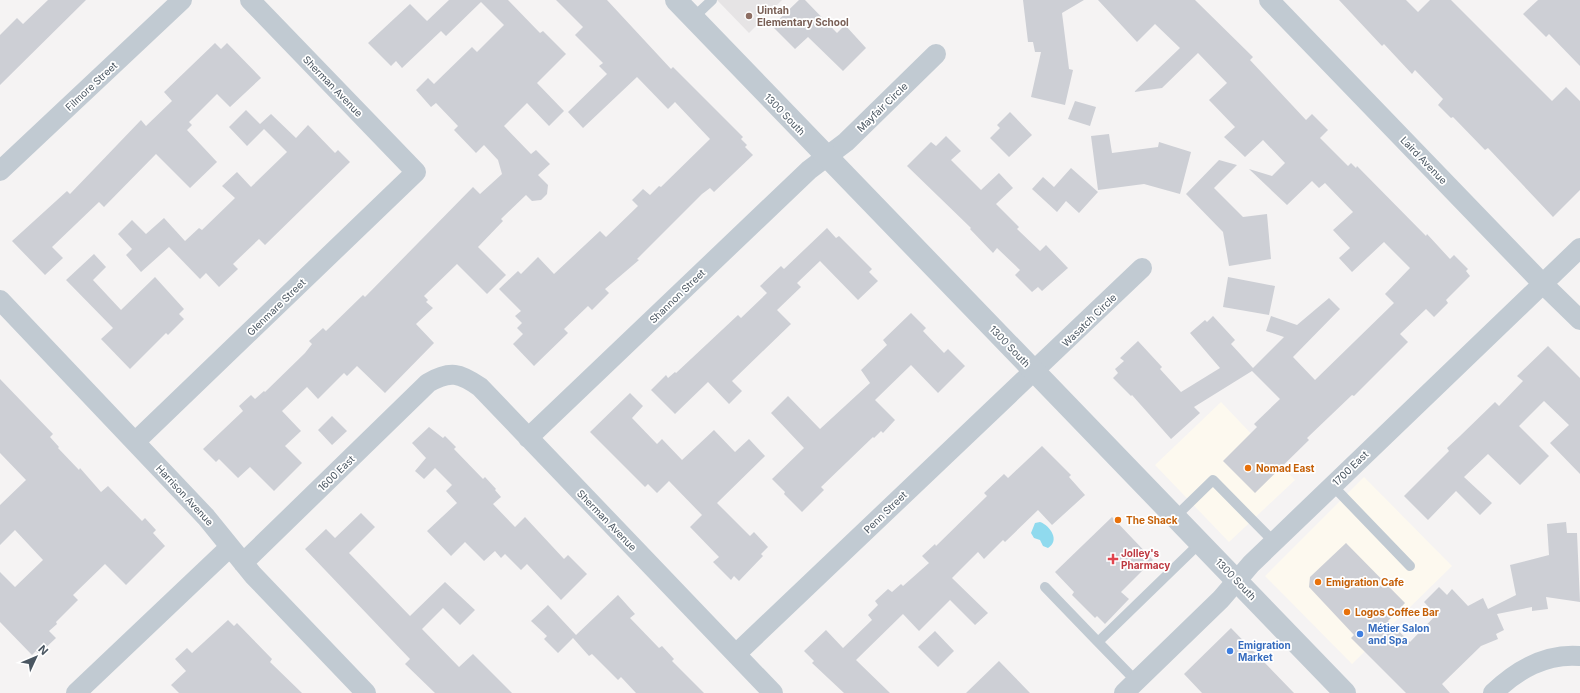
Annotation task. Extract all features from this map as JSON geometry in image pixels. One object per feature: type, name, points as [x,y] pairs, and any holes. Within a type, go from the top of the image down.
[{"type":"street","name":"Filmore Street","points":[[0,172],[182,0]]},
{"type":"street","name":"Sherman Avenue","points":[[250,0],[416,172]]},
{"type":"street","name":"1300 South","points":[[676,0],[1345,693]]},
{"type":"street","name":"Laird Avenue","points":[[1269,0],[1542,284],[1580,320]]},
{"type":"street","name":"Mayfair Circle","points":[[826,156],[846,142],[936,54]]},
{"type":"street","name":"Shannon Street","points":[[528,438],[808,170],[826,156]]},
{"type":"street","name":"Glenmare Street","points":[[136,442],[416,172]]},
{"type":"street","name":"1700 East","points":[[1130,687],[1221,599],[1251,564],[1580,248]]},
{"type":"street","name":"Wasatch Circle","points":[[1034,371],[1142,268]]},
{"type":"street","name":"Harrison Avenue","points":[[0,300],[206,517],[243,563],[366,693]]},
{"type":"street","name":"Penn Street","points":[[736,654],[1034,371]]},
{"type":"street","name":"Sherman Avenue","points":[[428,383],[440,376],[453,374],[466,378],[480,387],[773,693]]},
{"type":"street","name":"1600 East","points":[[243,563],[428,383]]},
{"type":"street","points":[[76,693],[230,547]]},
{"type":"street","points":[[1493,693],[1516,673],[1533,663],[1563,656],[1580,656]]},
{"type":"lane","points":[[693,18],[712,0]]},
{"type":"lane","points":[[1175,517],[1213,480],[1274,542]]},
{"type":"lane","points":[[1332,485],[1410,566]]},
{"type":"lane","points":[[1098,642],[1200,543]]},
{"type":"lane","points":[[1045,587],[1098,642],[1130,687]]},
{"type":"shaded area","name":"Uintah Elementary School","points":[[717,0],[782,0],[749,33]]},
{"type":"shaded area","points":[[1221,402],[1295,480],[1229,542],[1155,465]]},
{"type":"shaded area","points":[[1364,477],[1452,566],[1352,664],[1265,576]]},
{"type":"water","points":[[1040,522],[1048,527],[1053,534],[1054,538],[1052,545],[1048,548],[1043,546],[1040,540],[1034,538],[1031,533],[1035,523]]},
{"type":"building","points":[[48,0],[86,0],[0,85],[0,35],[17,18],[23,24]]},
{"type":"building","points":[[449,0],[508,0],[540,33],[543,31],[566,54],[537,83],[564,111],[549,126],[527,103],[504,126],[531,154],[536,150],[550,164],[538,175],[548,185],[547,194],[541,200],[532,201],[526,195],[501,219],[503,221],[478,247],[506,275],[487,294],[457,264],[424,296],[428,300],[426,302],[433,308],[416,324],[434,343],[385,393],[357,366],[347,376],[344,373],[318,399],[307,387],[282,411],[301,431],[285,446],[302,463],[274,491],[250,467],[238,478],[219,459],[216,462],[203,449],[243,411],[239,406],[251,395],[255,399],[264,391],[265,392],[305,353],[312,344],[309,341],[323,328],[326,331],[363,295],[365,297],[473,187],[480,194],[502,174],[498,160],[484,145],[476,153],[454,130],[458,126],[436,103],[431,107],[416,90],[428,78],[434,84],[472,47],[477,52],[504,25],[481,2],[446,36],[441,31],[402,68],[396,61],[391,66],[368,43],[410,4],[427,21]]},
{"type":"building","points":[[556,0],[607,0],[671,69],[673,67],[743,137],[741,139],[747,145],[745,147],[753,155],[714,192],[710,188],[702,194],[637,259],[639,260],[605,289],[609,293],[592,310],[588,306],[564,329],[568,333],[534,366],[513,344],[523,334],[517,328],[522,323],[515,316],[521,311],[499,289],[518,271],[521,274],[538,257],[554,274],[600,231],[606,237],[638,206],[632,200],[643,189],[650,195],[659,186],[661,187],[710,139],[675,102],[668,109],[637,77],[583,128],[568,112],[607,74],[599,66],[603,63],[575,35],[583,27]]},
{"type":"building","points":[[799,0],[805,0],[837,33],[845,25],[866,48],[843,71],[808,37],[795,49],[772,26]]},
{"type":"building","points":[[1023,0],[1084,0],[1062,13],[1069,69],[1073,70],[1065,105],[1031,97],[1041,52],[1035,52],[1033,42],[1028,42]]},
{"type":"building","points":[[1098,0],[1195,0],[1253,57],[1250,60],[1306,120],[1312,114],[1328,130],[1320,138],[1348,166],[1351,163],[1356,168],[1357,166],[1426,236],[1427,234],[1450,259],[1454,255],[1468,269],[1466,271],[1470,276],[1446,300],[1448,303],[1434,317],[1426,309],[1400,334],[1408,342],[1354,396],[1352,395],[1307,438],[1309,440],[1255,493],[1223,461],[1257,427],[1254,424],[1280,399],[1252,371],[1194,407],[1200,413],[1171,439],[1132,395],[1131,396],[1113,378],[1118,373],[1115,369],[1124,361],[1120,358],[1138,341],[1162,367],[1160,369],[1181,392],[1220,368],[1190,333],[1205,320],[1207,322],[1213,316],[1235,340],[1231,344],[1253,368],[1284,337],[1266,331],[1271,316],[1297,325],[1329,298],[1340,309],[1293,357],[1315,380],[1394,303],[1385,294],[1410,268],[1384,242],[1352,272],[1339,258],[1350,248],[1333,230],[1353,212],[1325,183],[1319,188],[1312,181],[1287,205],[1249,169],[1272,176],[1285,163],[1263,140],[1245,157],[1224,137],[1235,127],[1209,100],[1227,83],[1198,53],[1162,88],[1134,92],[1180,48],[1155,24],[1137,42]]},
{"type":"building","points":[[1339,0],[1406,0],[1418,12],[1430,0],[1451,0],[1552,101],[1566,87],[1580,101],[1580,190],[1553,217],[1488,148],[1485,150],[1453,117],[1451,118],[1438,105],[1443,99],[1415,70],[1412,74],[1384,44],[1382,46]]},
{"type":"building","points":[[1538,0],[1580,0],[1580,66],[1549,34],[1546,37],[1523,14]]},
{"type":"building","points":[[215,43],[221,49],[227,43],[261,78],[230,107],[217,94],[189,122],[192,125],[187,130],[217,162],[190,188],[156,154],[104,207],[99,202],[52,247],[63,258],[45,275],[12,241],[67,191],[70,194],[141,120],[146,126],[172,101],[164,92]]},
{"type":"building","points":[[1075,101],[1096,107],[1090,126],[1068,119]]},
{"type":"building","points":[[246,110],[260,124],[271,114],[296,138],[308,125],[335,153],[338,150],[350,162],[265,245],[259,239],[233,264],[238,269],[219,287],[206,273],[200,279],[169,247],[141,272],[126,255],[132,249],[118,234],[132,220],[146,234],[164,218],[185,241],[199,228],[202,230],[235,198],[222,186],[237,172],[251,187],[287,152],[264,129],[247,146],[229,127]]},
{"type":"building","points":[[1010,112],[1032,135],[1009,157],[990,138],[1000,128],[997,125]]},
{"type":"building","points":[[1109,134],[1112,153],[1158,147],[1159,142],[1191,152],[1180,194],[1144,184],[1098,190],[1091,136]]},
{"type":"building","points":[[946,136],[961,151],[951,160],[981,190],[999,173],[1013,188],[996,204],[1019,227],[1017,229],[1040,251],[1046,245],[1068,268],[1042,291],[1038,287],[1032,292],[1015,275],[1020,270],[997,248],[993,253],[970,229],[971,228],[907,166],[931,142],[936,146]]},
{"type":"building","points":[[1219,160],[1237,165],[1214,188],[1243,217],[1267,214],[1271,259],[1229,266],[1223,232],[1186,194]]},
{"type":"building","points":[[1071,168],[1098,192],[1079,213],[1066,201],[1057,212],[1032,189],[1043,177],[1054,187]]},
{"type":"building","points":[[827,228],[836,238],[839,236],[872,269],[869,272],[878,281],[858,300],[820,261],[797,283],[801,287],[777,310],[791,324],[732,381],[742,391],[729,404],[708,382],[675,414],[651,390],[666,375],[668,378],[675,372],[676,373],[738,315],[741,318],[767,293],[760,286],[781,266],[784,269]]},
{"type":"building","points":[[94,254],[106,267],[93,280],[121,310],[155,277],[184,309],[179,314],[184,319],[168,335],[166,333],[130,369],[101,339],[113,328],[66,280]]},
{"type":"building","points":[[1228,277],[1275,286],[1269,315],[1223,307]]},
{"type":"building","points":[[911,313],[926,328],[923,331],[944,353],[948,349],[965,366],[938,393],[911,365],[875,400],[895,420],[883,433],[881,431],[874,438],[873,437],[821,487],[824,490],[802,512],[784,494],[785,492],[772,479],[804,448],[771,413],[788,396],[820,429],[870,383],[861,370],[887,345],[883,340]]},
{"type":"building","points":[[1548,346],[1580,378],[1580,474],[1550,443],[1569,425],[1544,401],[1519,426],[1549,456],[1520,485],[1488,454],[1464,477],[1492,503],[1480,515],[1456,491],[1428,520],[1404,496],[1449,451],[1447,448],[1495,402],[1499,406],[1523,381],[1517,376]]},
{"type":"building","points":[[0,379],[53,434],[50,437],[59,447],[58,448],[79,470],[80,468],[101,492],[108,486],[142,521],[145,518],[156,530],[153,533],[165,546],[126,585],[105,564],[73,595],[78,600],[49,631],[56,638],[39,654],[36,651],[32,655],[0,622],[0,572],[15,587],[43,560],[15,530],[0,545],[0,505],[26,480],[0,453]]},
{"type":"building","points":[[630,393],[643,406],[632,418],[657,444],[662,439],[682,460],[714,430],[735,452],[749,439],[765,456],[717,503],[750,536],[754,532],[768,547],[761,554],[763,556],[739,581],[734,576],[731,580],[713,562],[719,557],[690,527],[702,515],[669,481],[657,493],[648,484],[645,487],[590,432]]},
{"type":"building","points":[[332,416],[347,431],[332,445],[318,430]]},
{"type":"building","points":[[429,427],[443,438],[445,436],[456,447],[454,449],[483,479],[485,477],[496,489],[495,490],[501,497],[493,504],[515,527],[525,517],[564,559],[568,555],[587,574],[561,600],[527,564],[521,570],[505,554],[501,558],[495,551],[484,561],[465,542],[451,556],[427,531],[457,503],[446,491],[452,485],[435,468],[424,479],[415,471],[426,458],[412,443]]},
{"type":"building","points":[[1042,446],[1071,475],[1069,477],[1085,495],[1052,525],[1038,510],[1005,542],[1003,540],[984,559],[978,552],[952,578],[988,613],[975,625],[950,600],[919,631],[903,614],[856,660],[890,693],[844,693],[812,663],[814,661],[804,651],[826,630],[843,648],[872,620],[868,615],[878,605],[875,601],[888,589],[892,592],[901,584],[903,586],[929,563],[922,556],[935,544],[936,546],[987,496],[984,493],[1004,474],[1008,478]]},
{"type":"building","points":[[361,513],[375,527],[349,553],[410,616],[445,582],[475,610],[460,625],[443,608],[422,629],[459,667],[473,654],[512,693],[435,693],[405,664],[410,659],[305,549],[326,529],[335,538]]},
{"type":"building","points":[[1112,517],[1153,560],[1121,592],[1129,599],[1105,624],[1097,616],[1095,618],[1072,595],[1074,592],[1055,572]]},
{"type":"building","points":[[1566,522],[1567,533],[1577,533],[1580,602],[1546,597],[1548,609],[1532,611],[1532,607],[1497,614],[1504,630],[1496,634],[1498,639],[1481,646],[1442,684],[1450,693],[1406,693],[1351,638],[1354,635],[1309,587],[1310,577],[1346,543],[1405,603],[1388,621],[1410,642],[1436,615],[1424,602],[1439,587],[1447,595],[1452,589],[1468,606],[1483,598],[1488,609],[1516,595],[1510,565],[1549,555],[1547,524]]},
{"type":"building","points":[[618,595],[635,614],[630,618],[659,648],[662,646],[674,659],[672,661],[704,693],[636,693],[621,677],[618,680],[592,654],[589,656],[573,638],[558,653],[544,639],[547,636],[531,621],[548,605],[576,635]]},
{"type":"building","points":[[228,620],[234,626],[237,623],[272,659],[270,662],[302,693],[179,693],[171,685],[186,671],[175,659],[187,648],[192,653]]},
{"type":"building","name":"Emigration Market","points":[[1231,628],[1294,693],[1202,693],[1184,674]]},
{"type":"building","points":[[935,631],[954,651],[938,667],[918,647]]},
{"type":"building","points":[[999,661],[1030,693],[966,693]]},
{"type":"place","name":"Uintah Elementary School","points":[[749,16]]},
{"type":"place","name":"Nomad East","points":[[1248,468]]},
{"type":"place","name":"The Shack","points":[[1118,520]]},
{"type":"place","name":"Jolley's Pharmacy","points":[[1113,559]]},
{"type":"place","name":"Emigration Cafe","points":[[1318,582]]},
{"type":"place","name":"Logos Coffee Bar","points":[[1347,612]]},
{"type":"place","name":"Métier Salon and Spa","points":[[1360,634]]},
{"type":"place","name":"Emigration Market","points":[[1230,651]]}]
